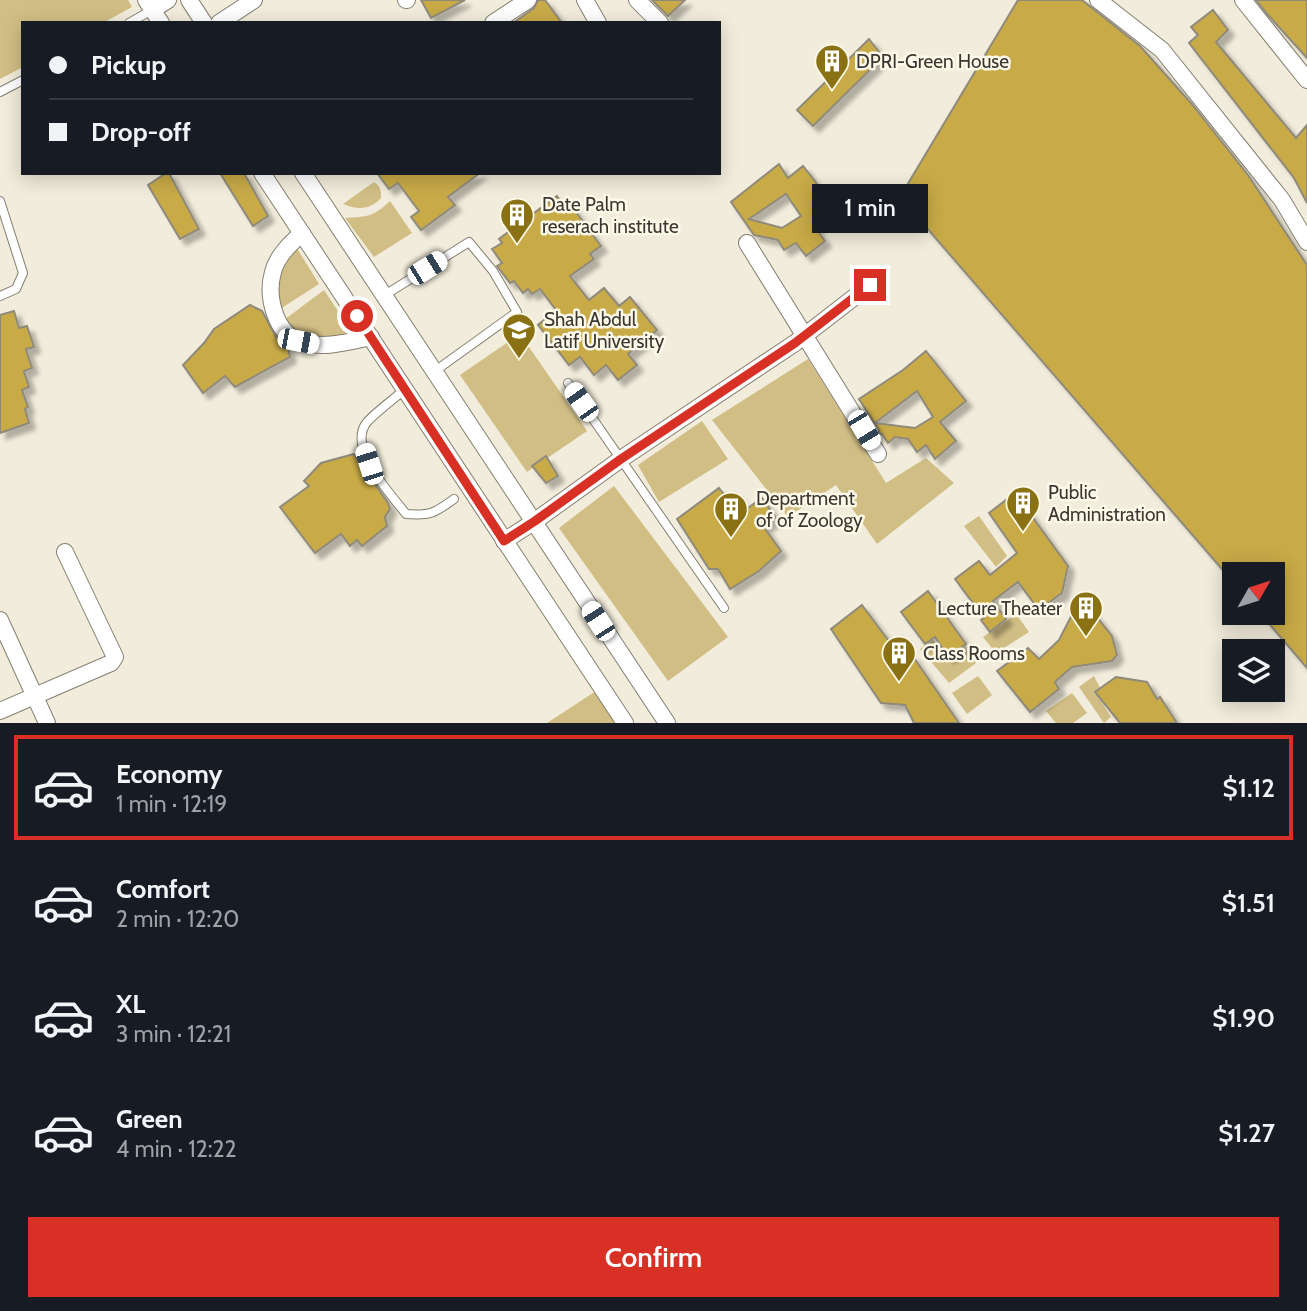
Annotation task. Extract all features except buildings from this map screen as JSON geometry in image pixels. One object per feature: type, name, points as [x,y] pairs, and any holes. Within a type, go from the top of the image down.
[{"type":"street","points":[[153,11],[168,0]]},
{"type":"street","points":[[189,0],[203,21]]},
{"type":"street","points":[[222,21],[254,0]]},
{"type":"street","points":[[496,21],[528,0]]},
{"type":"street","points":[[585,0],[597,21]]},
{"type":"street","points":[[637,0],[658,21]]},
{"type":"street","points":[[1098,0],[1162,50],[1282,200],[1307,242]]},
{"type":"street","points":[[1243,0],[1307,80]]},
{"type":"street","points":[[263,175],[625,723]]},
{"type":"street","points":[[304,175],[667,723]]},
{"type":"street","points":[[302,233],[284,251],[272,273],[271,300],[279,324],[298,341],[321,346],[371,337]]},
{"type":"street","points":[[747,243],[878,454]]},
{"type":"street","points":[[504,541],[805,335],[870,285]]},
{"type":"street","points":[[0,711],[111,663],[115,657],[65,552]]},
{"type":"street","points":[[0,620],[47,723]]},
{"type":"lane","points":[[133,21],[153,11]]},
{"type":"lane","points":[[0,92],[21,81]]},
{"type":"lane","points":[[0,201],[23,273],[16,289],[0,296]]},
{"type":"lane","points":[[385,295],[469,242],[493,271],[517,312],[435,371]]},
{"type":"lane","points":[[568,383],[724,608]]},
{"type":"lane","points":[[405,389],[367,423],[362,431],[361,441],[369,464],[406,514],[426,516],[454,499]]},
{"type":"shaded area","points":[[0,0],[128,0],[132,7],[107,21],[21,21],[21,68],[0,79]]},
{"type":"shaded area","points":[[374,182],[381,191],[381,198],[373,205],[364,208],[343,204]]},
{"type":"shaded area","points":[[390,201],[412,233],[374,257],[345,218],[369,215],[379,211]]},
{"type":"shaded area","points":[[295,245],[319,284],[274,313],[272,273]]},
{"type":"shaded area","points":[[324,290],[353,334],[298,341],[284,320]]},
{"type":"shaded area","points":[[520,334],[587,431],[527,472],[460,375]]},
{"type":"shaded area","points":[[808,359],[886,483],[926,458],[954,483],[877,544],[836,485],[788,517],[712,420]]},
{"type":"shaded area","points":[[702,421],[728,459],[659,502],[638,465]]},
{"type":"shaded area","points":[[614,486],[728,637],[668,681],[559,528]]},
{"type":"shaded area","points":[[979,516],[1007,556],[996,567],[964,526]]},
{"type":"shaded area","points":[[1016,614],[1029,632],[996,653],[983,637]]},
{"type":"shaded area","points":[[932,639],[948,657],[963,645],[976,663],[949,683],[920,649]]},
{"type":"shaded area","points":[[978,676],[992,695],[967,714],[952,693]]},
{"type":"shaded area","points":[[1094,676],[1100,688],[1095,692],[1111,717],[1104,723],[1079,687]]},
{"type":"shaded area","points":[[596,691],[620,723],[547,723]]},
{"type":"shaded area","points":[[1072,693],[1087,713],[1073,723],[1056,723],[1046,711]]},
{"type":"place","name":"DPRI-Green House","points":[[832,91]]},
{"type":"place","name":"Date Palm reserach institute","points":[[517,245]]},
{"type":"place","name":"Shah Abdul Latif University","points":[[519,360]]},
{"type":"place","name":"Public Administration","points":[[1023,533]]},
{"type":"place","name":"Department of of Zoology","points":[[731,539]]},
{"type":"place","name":"Lecture Theater","points":[[1086,638]]},
{"type":"place","name":"Class Rooms","points":[[899,683]]},
{"type":"route","points":[[357,316],[504,541],[795,343],[870,285]]}]
